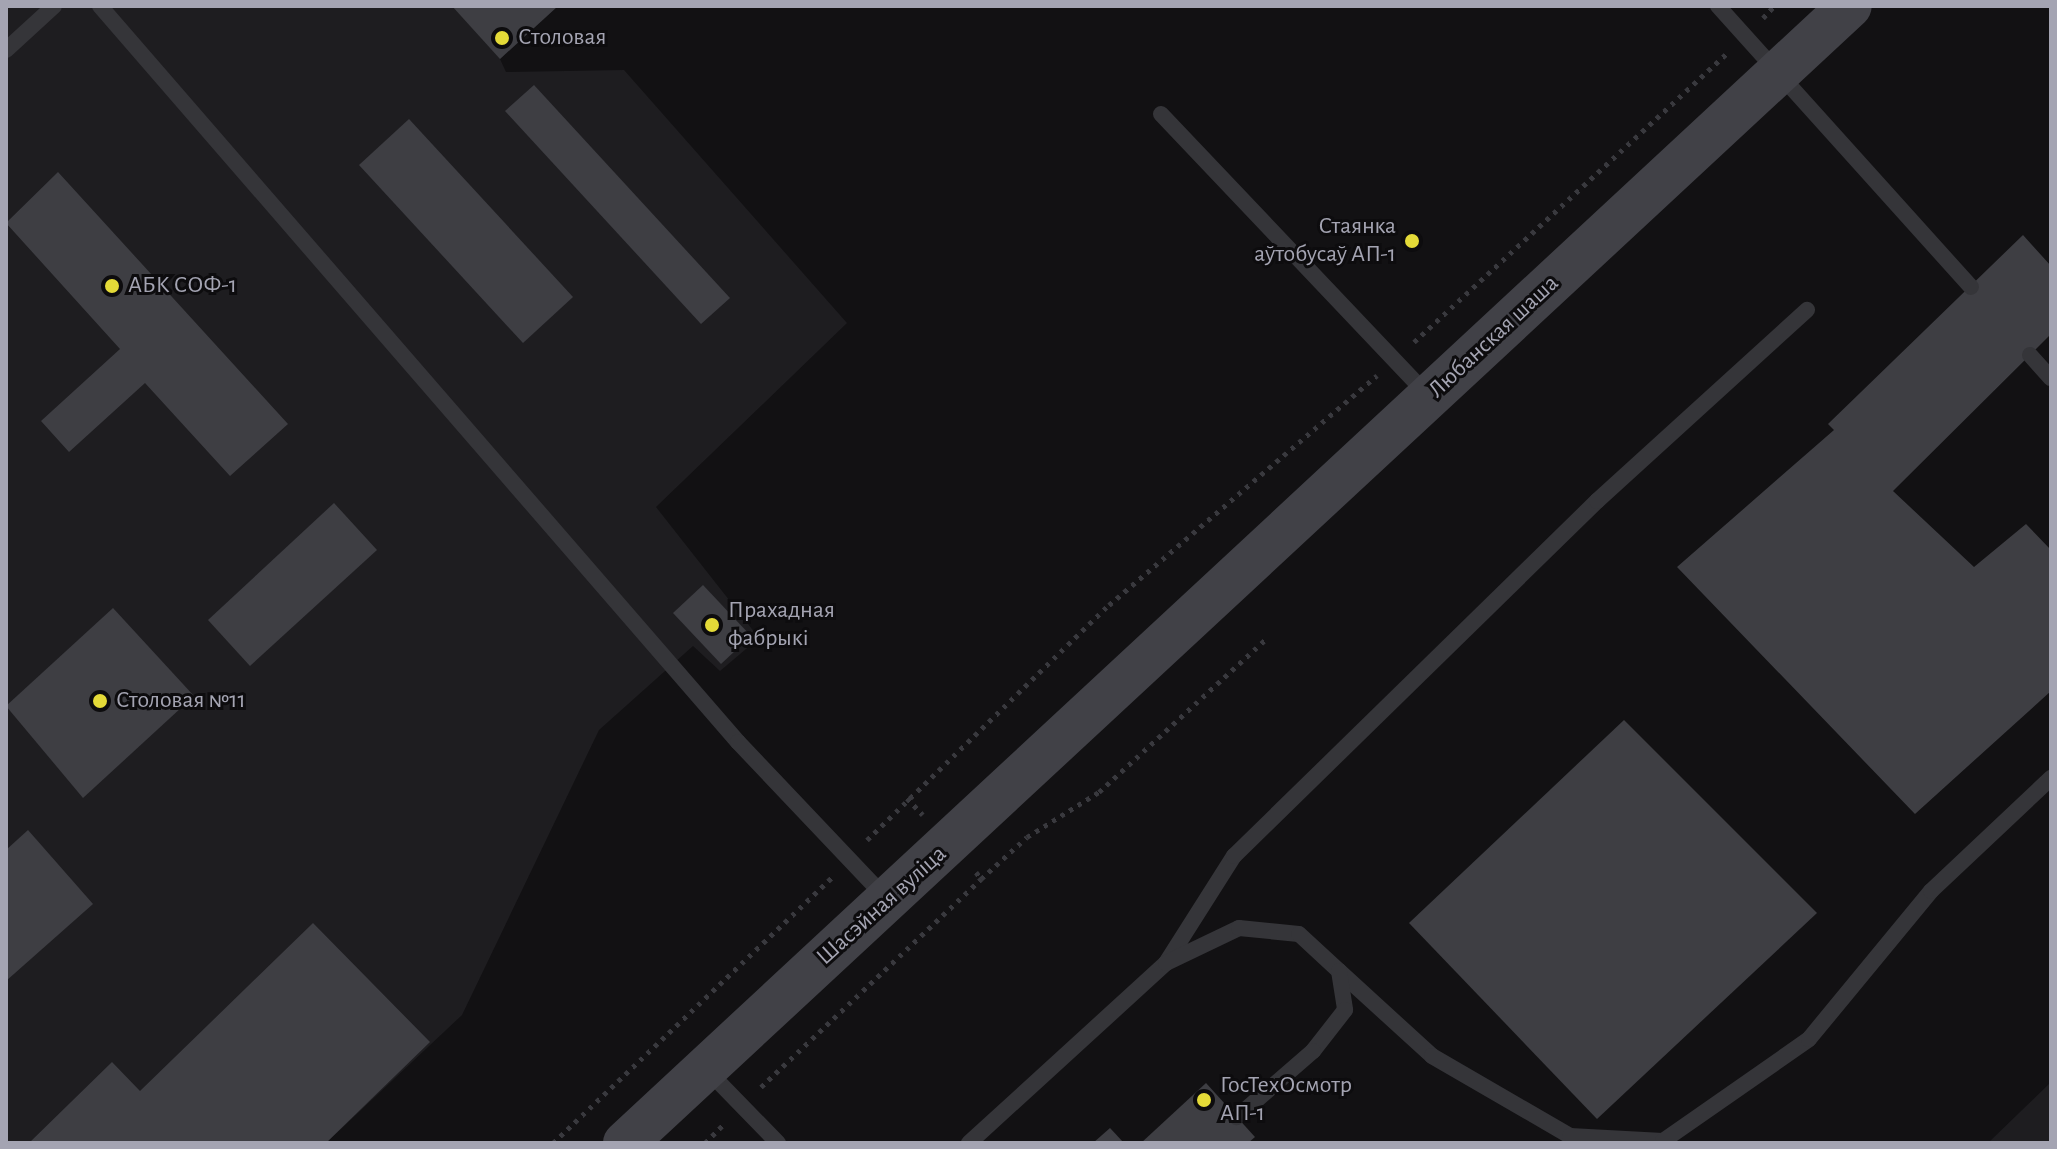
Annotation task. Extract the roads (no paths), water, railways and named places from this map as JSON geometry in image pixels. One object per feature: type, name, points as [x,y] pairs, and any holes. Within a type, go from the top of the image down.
[{"type":"main road","name":"Любанская шаша","points":[[1141,670],[1777,71],[1850,6]]},
{"type":"main road","name":"Шасэйная вуліца","points":[[625,1143],[1141,670]]},
{"type":"lane","points":[[6,50],[54,6]]},
{"type":"lane","points":[[100,6],[738,742],[888,900]]},
{"type":"lane","points":[[1718,6],[1971,287]]},
{"type":"lane","points":[[1161,114],[1430,397]]},
{"type":"lane","points":[[969,1143],[1166,963],[1234,856],[1597,501],[1807,310]]},
{"type":"lane","points":[[2030,355],[2051,378]]},
{"type":"lane","points":[[1166,963],[1239,928],[1299,934],[1432,1056],[1570,1136],[1662,1142],[1809,1039],[1931,891],[2051,778]]},
{"type":"lane","points":[[1237,1117],[1313,1051],[1345,1010],[1339,971]]},
{"type":"lane","points":[[705,1068],[739,1108],[778,1143]]},
{"type":"place","name":"Столовая","points":[[502,38]]},
{"type":"place","name":"Стаянка аўтобусаў АП-1","points":[[1412,241]]},
{"type":"place","name":"АБК СОФ-1","points":[[112,286]]},
{"type":"place","name":"Прахадная фабрыкі","points":[[712,625]]},
{"type":"place","name":"Столовая №11","points":[[100,701]]},
{"type":"place","name":"ГосТехОсмотр АП-1","points":[[1204,1100]]}]
